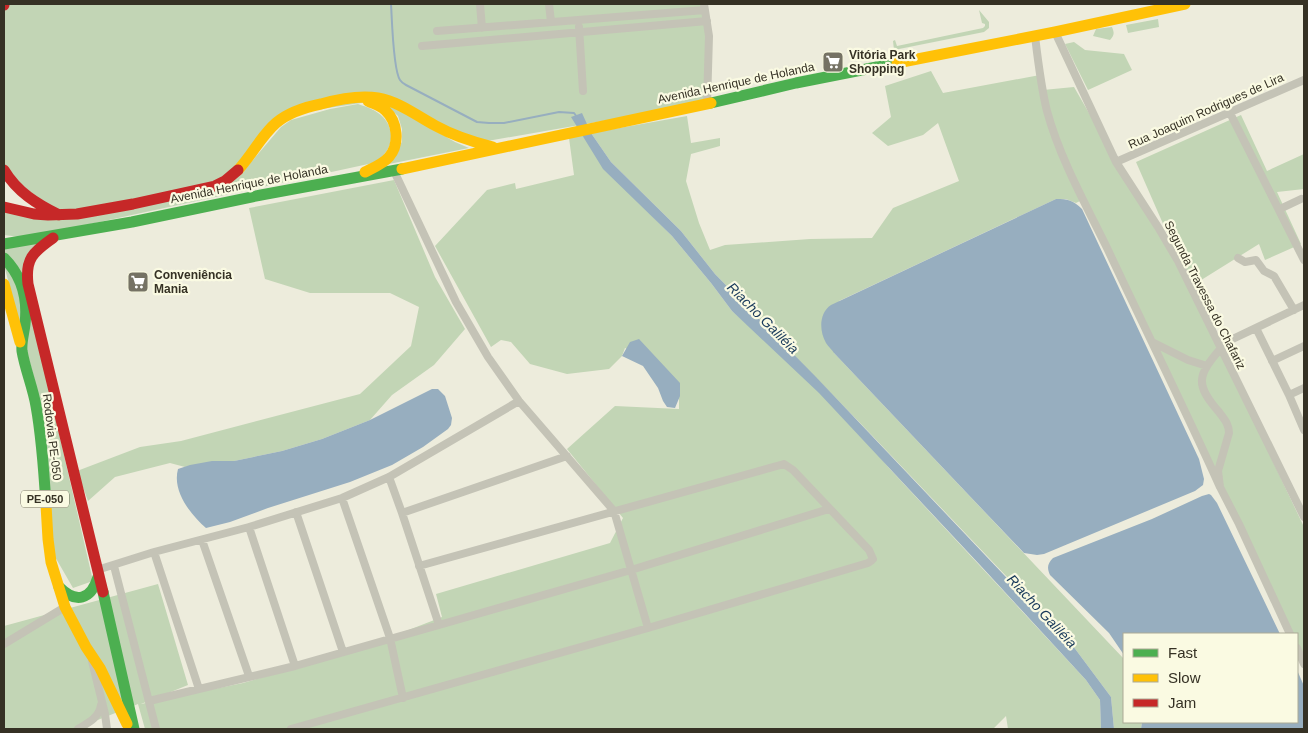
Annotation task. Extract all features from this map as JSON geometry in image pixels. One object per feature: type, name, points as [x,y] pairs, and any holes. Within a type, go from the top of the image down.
[{"type":"main road","name":"Avenida Henrique de Holanda","points":[[4,244],[394,171],[796,83],[1055,32],[1159,7],[1185,4]]},
{"type":"main road","name":"Avenida Henrique de Holanda","points":[[4,207],[36,215],[77,215],[216,186],[224,183],[235,174],[273,126],[288,114],[311,106],[361,97],[387,100],[448,133],[476,143],[498,148]]},
{"type":"main road","points":[[354,178],[388,158],[397,138],[394,122],[385,110],[361,97]]},
{"type":"main road","points":[[4,170],[11,182],[22,193],[58,215]]},
{"type":"main road","name":"Rodovia PE-050","points":[[57,235],[40,247],[30,258],[26,267],[28,284],[134,729]]},
{"type":"main road","name":"Rodovia PE-050","points":[[4,258],[12,266],[22,286],[26,313],[22,349],[36,406],[44,465],[51,562],[65,607],[104,676],[129,729]]},
{"type":"main road","points":[[4,284],[22,349]]},
{"type":"main road","points":[[59,587],[65,594],[73,598],[82,597],[91,593],[96,586],[98,574]]},
{"type":"street","points":[[480,4],[482,28]]},
{"type":"street","points":[[549,4],[551,22]]},
{"type":"street","points":[[437,31],[638,15],[705,7],[709,36],[707,104]]},
{"type":"street","points":[[638,15],[639,27]]},
{"type":"street","points":[[578,20],[584,91]]},
{"type":"street","points":[[422,46],[707,21]]},
{"type":"street","name":"Segunda Travessa do Chafariz","points":[[1055,32],[1116,162],[1178,261],[1304,517]]},
{"type":"street","points":[[1035,36],[1046,102],[1056,138],[1067,165],[1290,633]]},
{"type":"street","name":"Rua Joaquim Rodrigues de Lira","points":[[1116,162],[1304,80]]},
{"type":"street","points":[[1230,113],[1304,260]]},
{"type":"street","points":[[394,171],[456,302],[488,357],[519,400],[614,511],[648,628]]},
{"type":"street","points":[[1282,208],[1303,200]]},
{"type":"street","points":[[1238,258],[1245,262],[1257,261],[1264,271],[1272,274],[1294,310]]},
{"type":"street","points":[[1220,487],[1218,471],[1229,429],[1224,418],[1205,394],[1202,380],[1207,366],[1220,346],[1304,305]]},
{"type":"street","points":[[1256,328],[1304,430]]},
{"type":"street","points":[[1151,342],[1188,360],[1207,366]]},
{"type":"street","points":[[1272,361],[1304,346]]},
{"type":"street","points":[[1289,395],[1304,388]]},
{"type":"street","points":[[98,574],[114,566],[154,552],[249,527],[342,498],[390,477],[519,400]]},
{"type":"street","points":[[402,512],[567,456]]},
{"type":"street","points":[[291,729],[648,628],[871,561],[872,557],[869,550],[793,470],[784,464],[419,566]]},
{"type":"street","points":[[390,477],[439,625]]},
{"type":"street","points":[[342,498],[390,638],[403,698]]},
{"type":"street","points":[[150,701],[295,666],[630,570],[829,509]]},
{"type":"street","points":[[296,512],[343,652]]},
{"type":"street","points":[[249,527],[295,666]]},
{"type":"street","points":[[202,540],[248,676]]},
{"type":"street","points":[[154,552],[199,689]]},
{"type":"street","points":[[114,566],[156,729]]},
{"type":"street","points":[[4,644],[65,607]]},
{"type":"street","points":[[1298,650],[1304,664]]},
{"type":"street","points":[[90,652],[107,729]]},
{"type":"street","points":[[78,729],[99,713],[102,700]]},
{"type":"green space","points":[[6,4],[705,4],[706,103],[476,143],[388,104],[469,148],[389,164],[402,142],[402,129],[398,116],[389,108],[374,101],[288,114],[229,180],[59,215],[4,170],[4,8]]},
{"type":"green space","points":[[979,10],[989,22],[989,28],[984,32],[894,50],[893,41],[895,40],[897,46],[983,28],[985,24],[982,23]]},
{"type":"green space","points":[[1158,19],[1159,27],[1128,33],[1126,25]]},
{"type":"green space","points":[[1112,27],[1114,34],[1110,40],[1093,36],[1096,29]]},
{"type":"green space","points":[[1074,42],[1085,50],[1124,54],[1132,70],[1088,90],[1065,44]]},
{"type":"green space","points":[[931,71],[943,93],[1040,75],[1043,90],[1074,87],[1185,274],[1136,162],[1241,115],[1267,171],[1304,154],[1304,189],[1277,192],[1301,244],[1265,260],[1259,244],[1190,287],[1304,527],[1304,665],[1298,651],[1298,633],[1290,633],[1084,199],[1076,203],[1066,199],[1056,199],[839,301],[834,353],[1123,658],[1123,723],[1142,723],[1141,729],[1114,729],[1111,697],[1073,646],[715,274],[681,231],[611,162],[591,133],[687,116],[691,143],[720,138],[720,146],[691,154],[686,181],[699,223],[710,250],[725,245],[810,239],[872,238],[893,208],[959,181],[938,123],[923,135],[888,146],[872,133],[891,117],[885,86]]},
{"type":"green space","points":[[358,104],[371,109],[383,117],[388,123],[390,130],[391,136],[388,149],[373,163],[67,229],[20,237],[4,235],[4,212],[55,220],[242,173],[281,127],[291,120],[330,109]]},
{"type":"green space","points":[[582,135],[672,236],[732,311],[825,393],[889,468],[1086,680],[1100,700],[1101,729],[1008,729],[1006,716],[993,729],[145,729],[138,704],[75,729],[4,729],[4,626],[158,584],[188,685],[141,704],[243,683],[352,652],[442,617],[436,594],[610,543],[623,518],[567,449],[615,406],[679,409],[679,383],[663,366],[625,348],[622,356],[609,369],[567,374],[530,364],[511,342],[501,340],[491,347],[435,246],[487,190],[515,183],[516,189],[574,175],[569,138]]},
{"type":"green space","points":[[394,180],[435,277],[465,329],[434,365],[392,395],[370,420],[322,439],[282,451],[234,461],[219,461],[185,467],[170,463],[115,477],[88,501],[77,471],[140,447],[181,441],[360,394],[411,346],[419,307],[390,293],[310,293],[265,279],[249,208]]},
{"type":"green space","points":[[41,242],[23,277],[93,581],[73,588],[54,555],[38,393],[4,265],[4,247]]},
{"type":"water","points":[[582,113],[591,133],[611,162],[681,231],[715,274],[1073,646],[1111,697],[1114,729],[1101,729],[1100,700],[1086,680],[819,393],[732,311],[672,236],[603,169],[571,117]]},
{"type":"water","points":[[1056,199],[1070,201],[1082,209],[1199,459],[1204,479],[1203,485],[1195,491],[1044,554],[1037,555],[1024,553],[834,353],[826,343],[822,333],[821,322],[824,313],[831,305]]},
{"type":"water","points":[[639,339],[680,383],[680,396],[675,408],[667,407],[658,388],[643,366],[622,356],[630,342]]},
{"type":"water","points":[[432,389],[438,389],[445,396],[452,418],[451,425],[423,447],[392,465],[350,482],[230,522],[206,528],[194,516],[180,494],[177,477],[178,469],[212,461],[234,461],[282,451],[322,439],[370,420]]},
{"type":"water","points":[[1209,494],[1217,503],[1280,633],[1123,633],[1123,654],[1109,633],[1050,575],[1048,568],[1050,562],[1053,558],[1152,519]]},
{"type":"water","points":[[1298,672],[1304,686],[1304,729],[1141,729],[1142,723],[1298,723]]},
{"type":"waterway","name":"Riacho Galiléia","points":[[391,4],[396,66],[400,80],[404,84],[477,122],[504,123],[559,112],[574,113],[577,117]]},
{"type":"traffic: fast","points":[[711,103],[796,83],[897,63]]},
{"type":"traffic: fast","points":[[4,244],[132,222],[261,195],[402,169]]},
{"type":"traffic: fast","points":[[4,258],[16,273],[25,297],[26,315],[22,351],[38,418],[46,505]]},
{"type":"traffic: fast","points":[[59,587],[71,596],[82,597],[91,591],[98,577]]},
{"type":"traffic: fast","points":[[103,592],[134,729]]},
{"type":"traffic: slow","points":[[897,63],[1185,4]]},
{"type":"traffic: slow","points":[[238,170],[271,128],[286,116],[309,107],[357,97],[386,100],[450,133],[493,147]]},
{"type":"traffic: slow","points":[[365,172],[381,164],[389,157],[393,152],[396,140],[395,127],[389,115],[382,107],[368,101]]},
{"type":"traffic: slow","points":[[402,169],[711,103]]},
{"type":"traffic: slow","points":[[4,284],[20,342]]},
{"type":"traffic: slow","points":[[46,505],[51,562],[65,607],[86,647],[100,668],[127,724]]},
{"type":"traffic: jam","points":[[4,170],[15,185],[28,197],[59,215]]},
{"type":"traffic: jam","points":[[4,207],[34,214],[77,214],[215,186],[225,181],[238,170]]},
{"type":"traffic: jam","points":[[53,238],[40,248],[29,262],[28,284],[103,592]]},
{"type":"place","name":"Vitória Park Shopping","points":[[833,62]]},
{"type":"place","name":"Conveniência Mania","points":[[138,282]]}]
